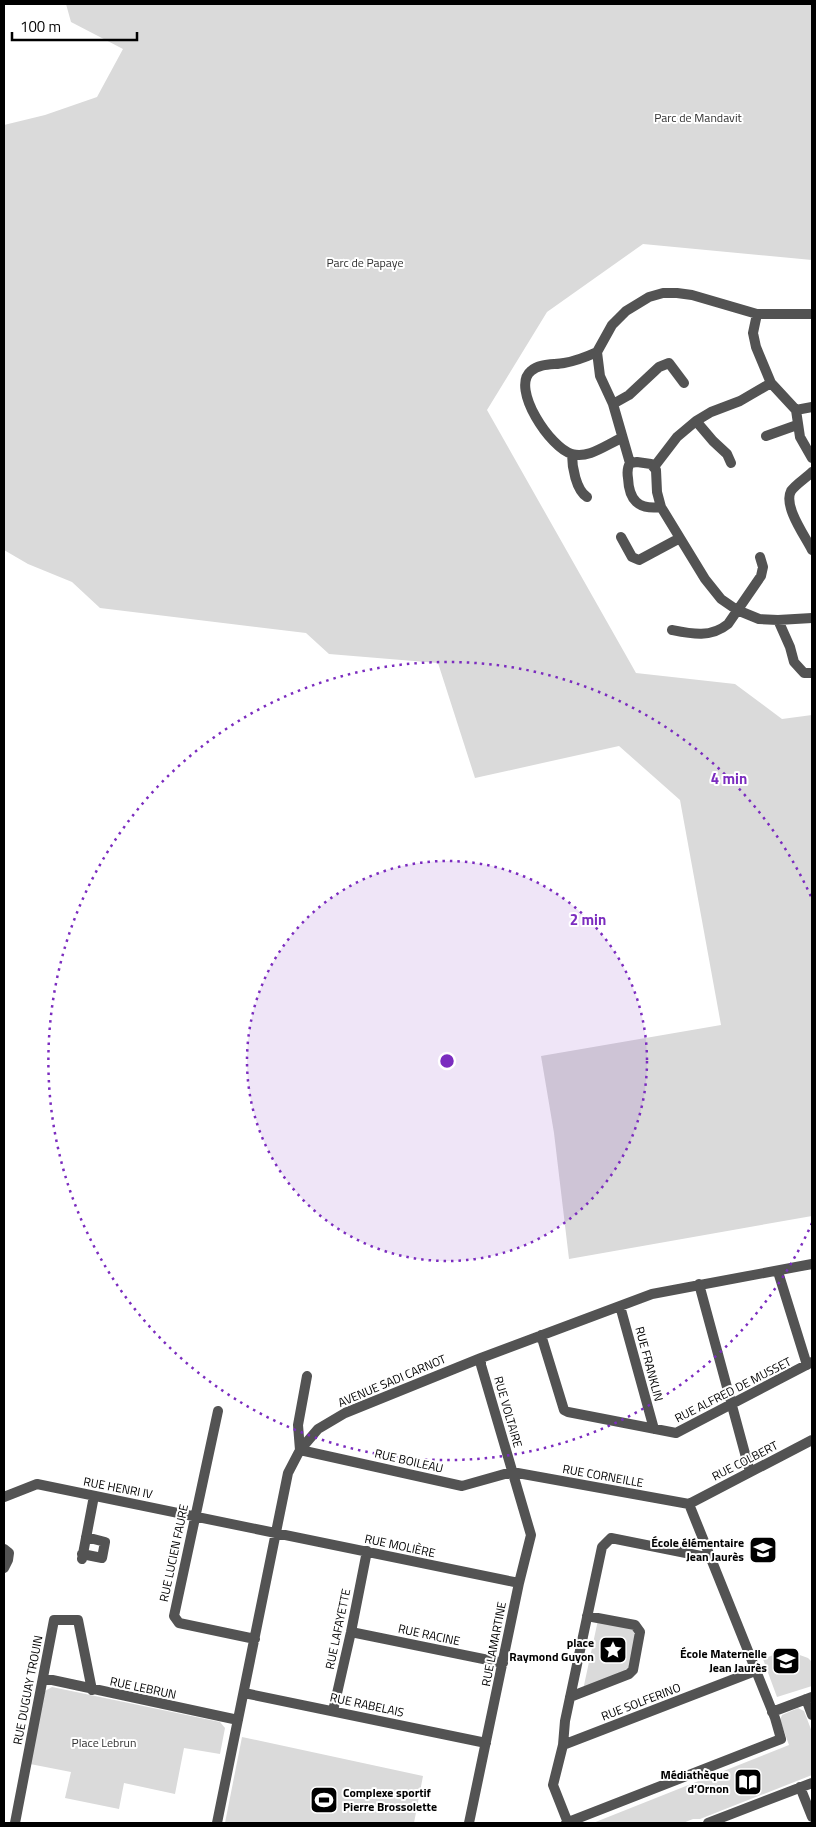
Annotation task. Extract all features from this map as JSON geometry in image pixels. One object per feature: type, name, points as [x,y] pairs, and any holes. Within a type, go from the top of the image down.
[{"type":"street","points":[[661,507],[647,507],[633,500],[628,482],[627,470],[630,463],[613,404],[600,376],[597,352],[612,325],[626,310],[648,297],[663,293],[692,295],[757,314],[812,314]]},
{"type":"street","points":[[757,314],[754,339],[771,383],[796,410],[797,425],[803,444],[812,458]]},
{"type":"street","points":[[597,352],[565,363],[542,366],[530,372],[526,377],[525,390],[532,410],[553,440],[572,454],[595,451],[622,438]]},
{"type":"street","points":[[613,404],[630,395],[659,367],[670,363],[684,383]]},
{"type":"street","points":[[654,467],[677,437],[696,421],[711,412],[740,401],[771,383]]},
{"type":"street","points":[[796,410],[812,407]]},
{"type":"street","points":[[696,421],[727,454],[731,464]]},
{"type":"street","points":[[766,436],[797,425]]},
{"type":"street","points":[[572,454],[572,462],[580,489],[582,494],[588,498]]},
{"type":"street","points":[[630,463],[651,464],[654,467],[661,507],[705,579],[721,599],[737,610],[759,618],[778,620],[812,618]]},
{"type":"street","points":[[812,472],[794,488],[789,496],[789,501],[792,512],[812,550]]},
{"type":"street","points":[[621,537],[632,557],[639,560],[680,538]]},
{"type":"street","points":[[672,630],[699,635],[722,629],[728,624],[761,576],[763,567],[760,558]]},
{"type":"street","points":[[778,620],[790,647],[794,662],[804,673],[812,673]]},
{"type":"street","name":"AVENUE SADI CARNOT","points":[[217,1823],[288,1473],[300,1450],[318,1429],[345,1413],[481,1358],[652,1294],[812,1264]]},
{"type":"street","points":[[780,1270],[779,1275],[810,1364]]},
{"type":"street","points":[[699,1284],[750,1472]]},
{"type":"street","name":"RUE FRANKLIN","points":[[620,1306],[654,1429]]},
{"type":"street","name":"RUE ALFRED DE MUSSET","points":[[542,1335],[564,1410],[676,1433],[810,1364]]},
{"type":"street","name":"RUE VOLTAIRE","points":[[481,1358],[481,1365],[512,1472]]},
{"type":"street","points":[[300,1450],[298,1425],[307,1376]]},
{"type":"street","name":"RUE LUCIEN FAURE","points":[[218,1411],[175,1611],[176,1620],[179,1623],[255,1639]]},
{"type":"street","name":"RUE COLBERT","points":[[689,1504],[812,1441]]},
{"type":"street","name":"RUE BOILEAU","points":[[300,1450],[462,1486],[512,1472]]},
{"type":"street","name":"RUE CORNEILLE","points":[[512,1472],[689,1504]]},
{"type":"street","name":"RUE LAMARTINE","points":[[469,1823],[530,1535],[512,1472]]},
{"type":"street","name":"RUE HENRI IV","points":[[4,1497],[37,1484],[276,1532]]},
{"type":"street","points":[[86,1537],[105,1542],[102,1558],[82,1557],[94,1496]]},
{"type":"street","points":[[689,1504],[711,1558],[755,1671],[772,1712],[781,1739],[567,1823],[553,1785],[563,1745],[565,1721],[602,1546],[611,1538],[711,1558]]},
{"type":"street","name":"RUE MOLIÈRE","points":[[276,1532],[519,1583]]},
{"type":"street","points":[[4,1548],[8,1553],[8,1560],[4,1568]]},
{"type":"street","name":"RUE LAFAYETTE","points":[[333,1711],[367,1551]]},
{"type":"street","points":[[570,1697],[630,1674],[633,1670],[640,1632],[638,1627],[635,1624],[587,1616]]},
{"type":"street","name":"RUE DUGUAY TROUIN","points":[[14,1823],[54,1620],[78,1620],[92,1690]]},
{"type":"street","name":"RUE RACINE","points":[[351,1632],[503,1663]]},
{"type":"street","name":"RUE SOLFERINO","points":[[563,1745],[755,1671]]},
{"type":"street","name":"RUE LEBRUN","points":[[43,1678],[238,1720]]},
{"type":"street","name":"RUE RABELAIS","points":[[244,1693],[486,1742]]},
{"type":"street","points":[[772,1712],[809,1698],[812,1715]]},
{"type":"street","points":[[714,1822],[812,1783]]},
{"type":"street","points":[[800,1787],[812,1817]]},
{"type":"green space","name":"Parc de Papaye","points":[[66,4],[812,4],[812,260],[643,244],[547,312],[487,410],[636,673],[735,684],[782,719],[812,715],[812,1216],[569,1259],[554,1133],[541,1056],[721,1025],[680,800],[619,746],[475,778],[438,663],[329,654],[306,633],[100,608],[72,582],[28,564],[4,550],[4,125],[45,115],[97,97],[123,49],[71,22]]},
{"type":"green space","name":"place Raymond Guyon","points":[[598,1620],[637,1629],[631,1669],[583,1690]]},
{"type":"green space","points":[[786,1650],[808,1658],[812,1662],[812,1686],[777,1697],[763,1659]]},
{"type":"green space","name":"Place Lebrun","points":[[52,1687],[220,1722],[225,1728],[220,1754],[184,1748],[175,1794],[124,1783],[119,1809],[65,1798],[71,1772],[30,1764],[45,1691]]},
{"type":"green space","points":[[798,1708],[804,1711],[812,1732],[812,1775],[700,1819],[693,1819],[683,1823],[593,1823],[789,1745],[780,1720],[782,1715]]},
{"type":"green space","name":"Complexe sportif Pierre Brossolette","points":[[242,1737],[423,1776],[414,1823],[225,1823]]},
{"type":"place","name":"École élémentaire Jean Jaurès","points":[[763,1550]]},
{"type":"place","name":"place Raymond Guyon","points":[[613,1650]]},
{"type":"place","name":"École Maternelle Jean Jaurès","points":[[786,1661]]},
{"type":"place","name":"Médiathèque d’Ornon","points":[[748,1782]]},
{"type":"place","name":"Complexe sportif Pierre Brossolette","points":[[324,1800]]},
{"type":"park label","name":"Parc de Mandavit","points":[[698,118]]}]
